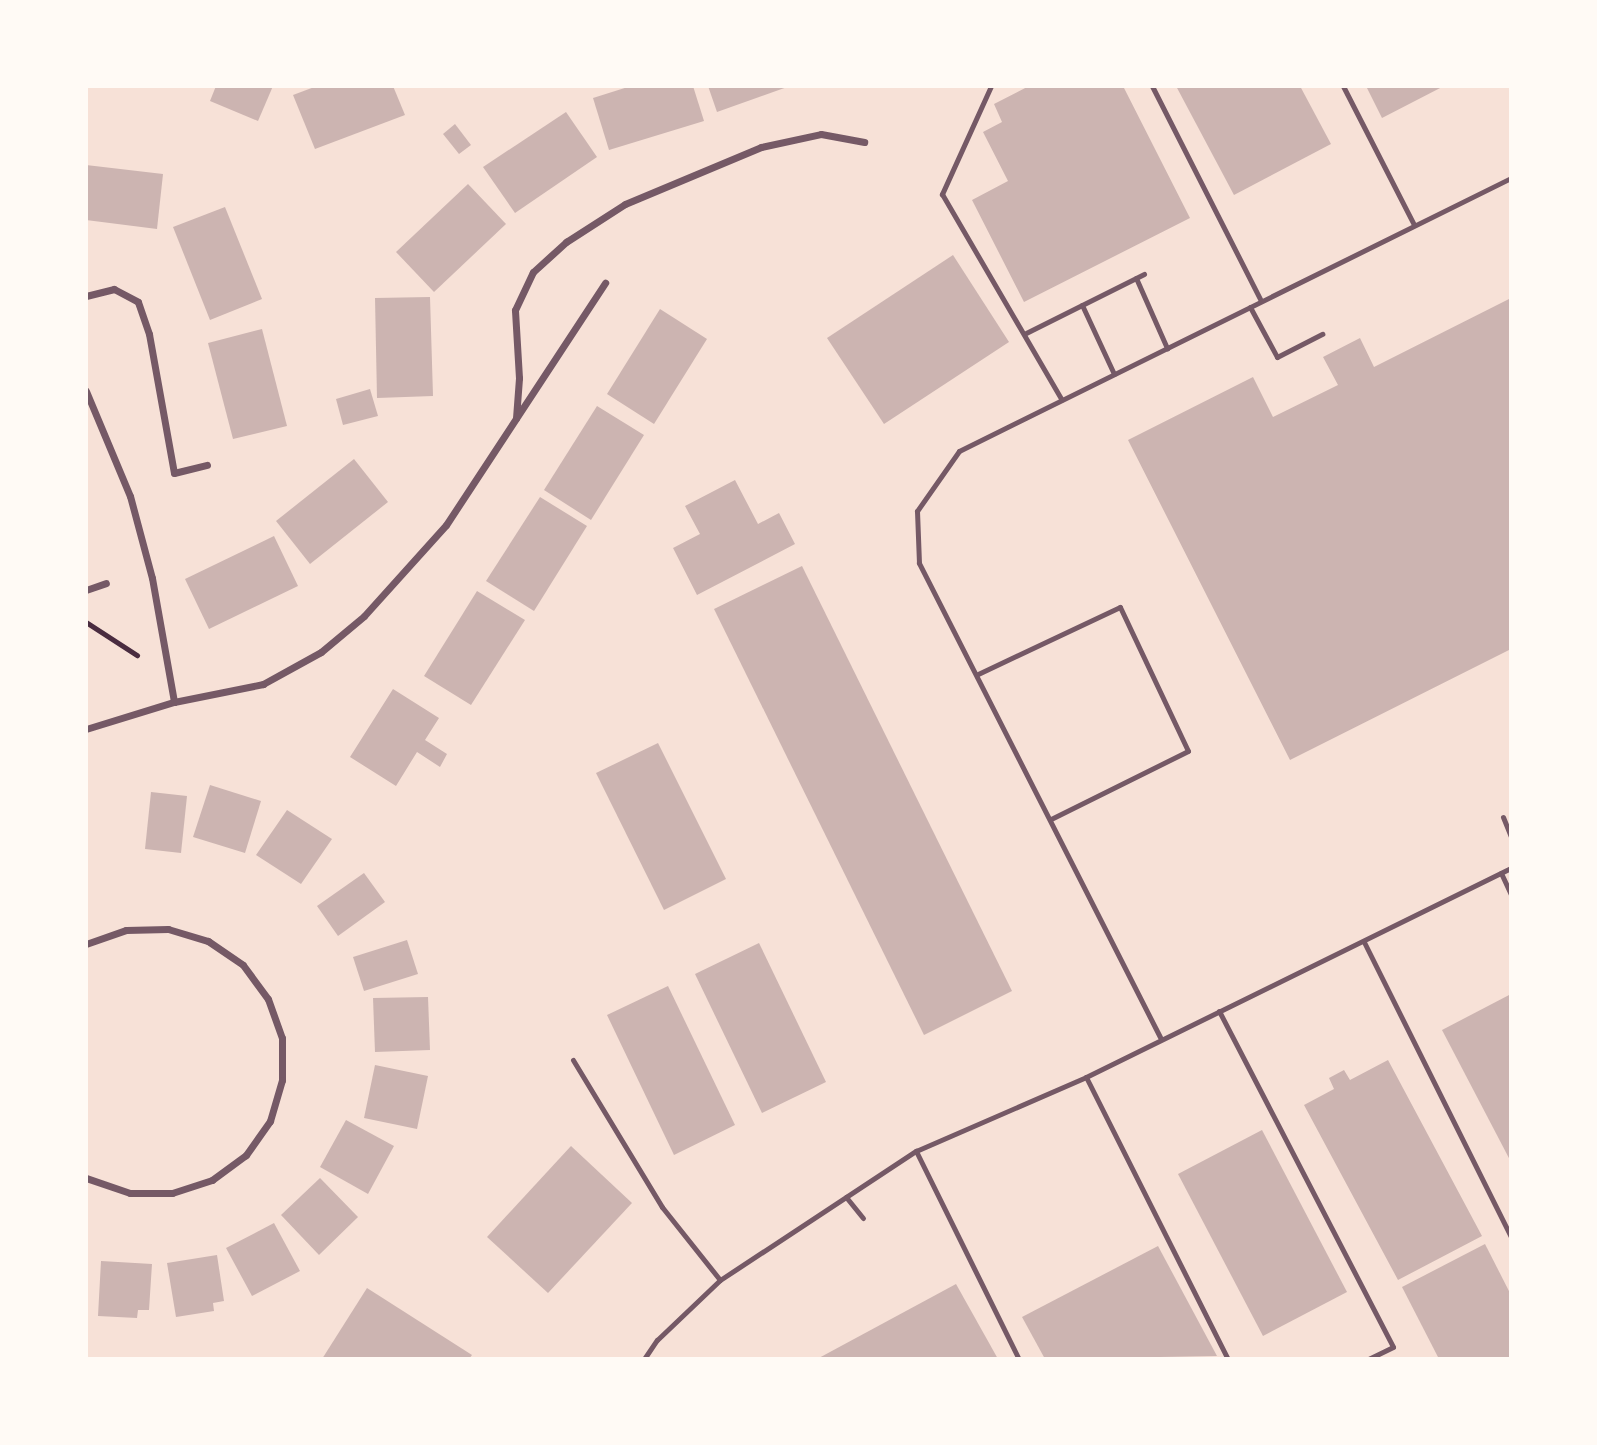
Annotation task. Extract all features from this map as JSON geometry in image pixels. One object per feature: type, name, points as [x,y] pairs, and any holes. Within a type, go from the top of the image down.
[{"type":"street","points":[[516,419],[519,378],[515,310],[533,271],[566,242],[625,204],[761,147],[821,134],[864,142]]},
{"type":"street","points":[[86,729],[174,702],[262,684],[321,652],[347,630],[446,525],[605,283]]},
{"type":"street","points":[[86,296],[114,289],[138,302],[149,334],[174,473],[207,465]]},
{"type":"street","points":[[86,391],[130,495],[152,578],[174,702]]},
{"type":"street","points":[[86,590],[106,583]]},
{"type":"street","points":[[86,944],[140,929],[168,929],[208,941],[243,965],[268,999],[282,1038],[282,1070],[270,1121],[246,1155],[212,1180],[172,1193],[130,1194],[86,1178]]},
{"type":"lane","points":[[991,86],[942,194],[1026,333],[1062,400]]},
{"type":"lane","points":[[1152,86],[1259,299]]},
{"type":"lane","points":[[1343,86],[1414,225]]},
{"type":"lane","points":[[1160,1037],[978,674],[919,563],[916,511],[959,450],[1250,307],[1259,299],[1511,178]]},
{"type":"lane","points":[[1026,333],[1144,274]]},
{"type":"lane","points":[[1136,278],[1167,348]]},
{"type":"lane","points":[[1082,305],[1114,374]]},
{"type":"lane","points":[[1250,307],[1277,357],[1322,334]]},
{"type":"lane","points":[[978,674],[1120,607],[1188,751],[1051,819]]},
{"type":"lane","points":[[1503,817],[1511,837]]},
{"type":"lane","points":[[644,1359],[657,1340],[720,1280],[916,1151],[1086,1077],[1160,1037],[1364,942],[1511,868]]},
{"type":"lane","points":[[1501,873],[1511,894]]},
{"type":"lane","points":[[1364,942],[1511,1237]]},
{"type":"lane","points":[[1219,1011],[1393,1347],[1368,1359]]},
{"type":"lane","points":[[573,1060],[662,1207],[720,1280]]},
{"type":"lane","points":[[1086,1077],[1228,1359]]},
{"type":"lane","points":[[916,1151],[1019,1359]]},
{"type":"lane","points":[[846,1197],[863,1218]]},
{"type":"path","points":[[86,622],[137,655]]},
{"type":"building","points":[[216,86],[273,86],[258,121],[210,101]]},
{"type":"building","points":[[317,86],[393,86],[405,115],[315,149],[293,95]]},
{"type":"building","points":[[631,86],[693,86],[704,121],[609,150],[593,98]]},
{"type":"building","points":[[708,86],[790,86],[717,112]]},
{"type":"building","points":[[1029,86],[1123,86],[1190,218],[1024,302],[972,200],[1008,181],[983,132],[1002,122],[994,104]]},
{"type":"building","points":[[1176,86],[1300,86],[1331,144],[1234,195]]},
{"type":"building","points":[[1366,86],[1444,86],[1382,118]]},
{"type":"building","points":[[566,112],[597,157],[515,213],[483,167]]},
{"type":"building","points":[[455,124],[471,145],[459,154],[443,134]]},
{"type":"building","points":[[86,165],[163,174],[157,229],[86,220]]},
{"type":"building","points":[[468,184],[506,224],[434,292],[396,252]]},
{"type":"building","points":[[225,207],[262,299],[210,320],[173,227]]},
{"type":"building","points":[[953,255],[1009,342],[884,424],[827,338]]},
{"type":"building","points":[[430,297],[433,396],[377,398],[375,298]]},
{"type":"building","points":[[1511,298],[1511,649],[1290,760],[1128,440],[1253,377],[1273,417],[1338,385],[1323,357],[1360,338],[1374,367]]},
{"type":"building","points":[[660,309],[707,339],[654,424],[607,394]]},
{"type":"building","points":[[262,329],[287,426],[233,439],[208,343]]},
{"type":"building","points":[[370,389],[378,416],[343,425],[336,399]]},
{"type":"building","points":[[597,406],[644,435],[591,520],[544,490]]},
{"type":"building","points":[[354,459],[388,502],[310,564],[276,521]]},
{"type":"building","points":[[735,480],[758,524],[779,513],[795,544],[697,595],[673,548],[700,534],[685,506]]},
{"type":"building","points":[[540,497],[587,526],[534,611],[486,581]]},
{"type":"building","points":[[274,536],[298,586],[209,629],[185,579]]},
{"type":"building","points":[[802,566],[1012,991],[924,1035],[714,609]]},
{"type":"building","points":[[477,591],[525,620],[471,705],[424,676]]},
{"type":"building","points":[[393,689],[439,718],[425,740],[447,754],[440,767],[417,752],[396,786],[350,757]]},
{"type":"building","points":[[658,743],[726,879],[664,910],[596,773]]},
{"type":"building","points":[[210,785],[261,801],[245,853],[193,837]]},
{"type":"building","points":[[151,792],[187,796],[181,853],[145,849]]},
{"type":"building","points":[[287,810],[332,839],[301,884],[256,855]]},
{"type":"building","points":[[364,873],[385,902],[338,936],[317,906]]},
{"type":"building","points":[[407,940],[418,974],[364,991],[353,957]]},
{"type":"building","points":[[759,943],[826,1082],[762,1113],[695,974]]},
{"type":"building","points":[[668,986],[735,1125],[674,1155],[607,1015]]},
{"type":"building","points":[[1511,994],[1511,1162],[1442,1030]]},
{"type":"building","points":[[428,997],[430,1050],[375,1052],[373,998]]},
{"type":"building","points":[[1388,1060],[1482,1236],[1398,1280],[1304,1105],[1334,1089],[1329,1078],[1344,1070],[1350,1080]]},
{"type":"building","points":[[375,1065],[428,1076],[417,1129],[364,1118]]},
{"type":"building","points":[[346,1120],[394,1146],[368,1194],[320,1167]]},
{"type":"building","points":[[1262,1130],[1347,1292],[1263,1336],[1178,1174]]},
{"type":"building","points":[[571,1146],[632,1203],[548,1293],[487,1237]]},
{"type":"building","points":[[320,1178],[358,1217],[319,1255],[281,1215]]},
{"type":"building","points":[[274,1223],[300,1271],[252,1296],[226,1248]]},
{"type":"building","points":[[1485,1244],[1511,1295],[1511,1359],[1439,1359],[1402,1287]]},
{"type":"building","points":[[1158,1246],[1217,1356],[1045,1359],[1022,1317]]},
{"type":"building","points":[[217,1255],[224,1301],[213,1303],[214,1311],[176,1317],[167,1263]]},
{"type":"building","points":[[101,1261],[152,1264],[149,1310],[138,1310],[137,1318],[98,1316]]},
{"type":"building","points":[[956,1284],[998,1359],[817,1359]]},
{"type":"building","points":[[367,1288],[472,1355],[469,1359],[322,1359]]}]
